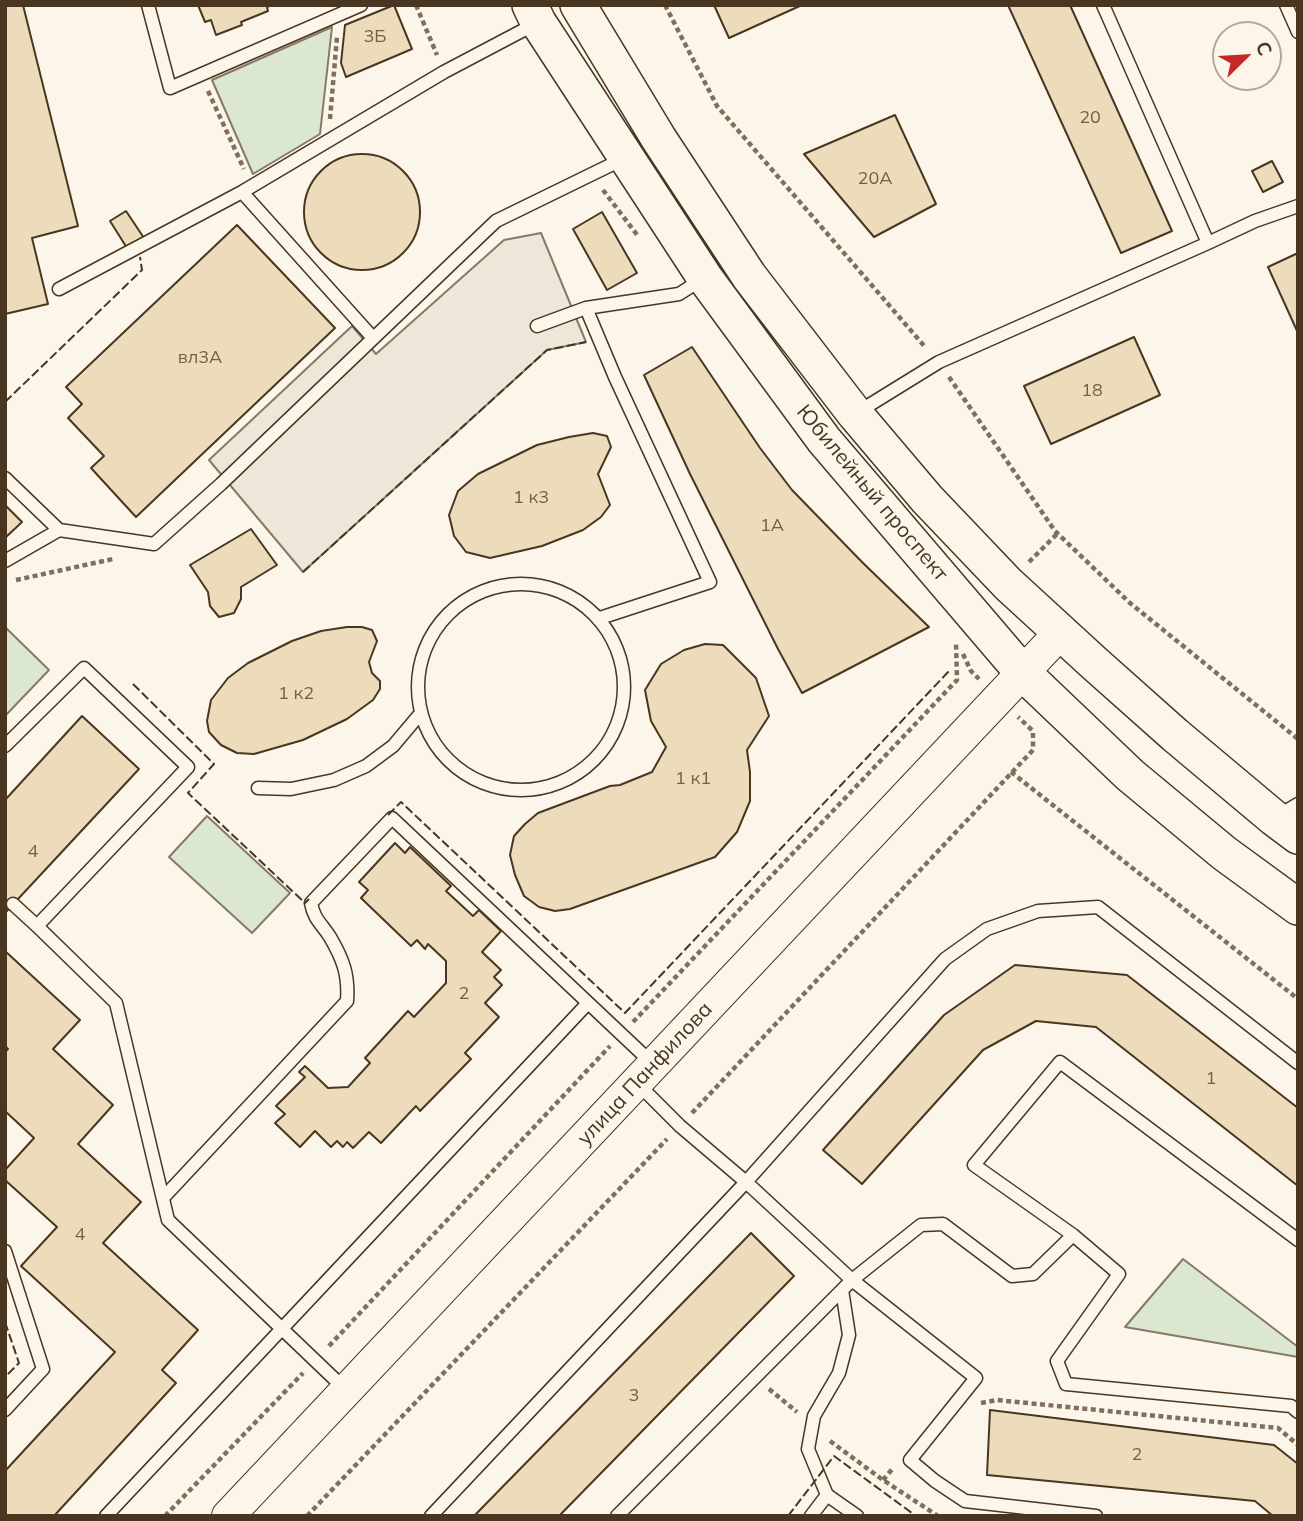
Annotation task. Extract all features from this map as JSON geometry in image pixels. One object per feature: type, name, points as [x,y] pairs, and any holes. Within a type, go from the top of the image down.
[{"type":"main road","name":"Юбилейный проспект","points":[[578,5],[659,139],[749,276],[855,414],[927,499],[1008,583],[1175,735],[1290,820]]},
{"type":"main road","name":"Юбилейный проспект","points":[[534,14],[705,278],[824,440],[1023,673],[1130,775],[1224,853],[1298,907]]},
{"type":"street","name":"улица Панфилова","points":[[228,1516],[1061,632]]},
{"type":"lane","points":[[148,5],[170,88],[361,5]]},
{"type":"lane","points":[[1103,5],[1208,243]]},
{"type":"lane","points":[[1286,5],[1298,32]]},
{"type":"lane","points":[[60,289],[247,189],[444,72],[534,14]]},
{"type":"lane","points":[[5,478],[59,530],[153,544],[221,484],[496,221],[626,158]]},
{"type":"lane","points":[[247,189],[373,338]]},
{"type":"lane","points":[[855,414],[939,362],[1255,221],[1298,206]]},
{"type":"lane","points":[[537,326],[586,309],[679,294],[705,278]]},
{"type":"lane","points":[[586,309],[710,582],[600,618]]},
{"type":"lane","points":[[5,561],[59,530]]},
{"type":"lane","points":[[510,583],[543,585],[574,597],[600,618],[617,646],[625,678],[623,711],[610,741],[589,766],[561,784],[529,791],[493,788],[461,772],[435,747],[420,714],[417,678],[426,643],[447,613],[476,593],[510,583]]},
{"type":"lane","points":[[5,746],[84,668],[188,767],[37,926]]},
{"type":"lane","points":[[258,788],[291,789],[334,780],[366,766],[393,746],[420,714]]},
{"type":"lane","points":[[163,1198],[347,1001],[348,984],[342,959],[313,915],[311,903],[392,818],[621,1034],[680,1126],[746,1182],[852,1280],[976,1378],[910,1460],[965,1500],[1096,1516]]},
{"type":"lane","points":[[13,904],[116,1003],[168,1220],[346,1390]]},
{"type":"lane","points":[[431,1516],[746,1182],[945,959],[987,929],[1038,911],[1098,907],[1298,1063]]},
{"type":"lane","points":[[106,1516],[588,1003]]},
{"type":"lane","points":[[1298,1240],[1060,1062],[974,1165],[1073,1235],[1119,1274],[1057,1361],[1066,1384],[1291,1406],[1298,1412]]},
{"type":"lane","points":[[617,1516],[852,1280],[921,1225],[943,1224],[1012,1276],[1033,1274],[1073,1235]]},
{"type":"lane","points":[[5,1251],[43,1369],[5,1410]]},
{"type":"lane","points":[[842,1290],[849,1335],[839,1373],[814,1416],[808,1449],[827,1495],[857,1516]]},
{"type":"lane","points":[[811,1516],[827,1495]]},
{"type":"path","points":[[416,5],[444,72]]},
{"type":"path","points":[[666,5],[717,106],[939,362],[1055,531],[1130,603],[1298,739]]},
{"type":"path","points":[[328,141],[338,15]]},
{"type":"path","points":[[201,74],[247,189]]},
{"type":"path","points":[[594,173],[601,187],[640,240]]},
{"type":"path","points":[[165,1516],[957,680],[955,637]]},
{"type":"path","points":[[1012,772],[1298,999]]},
{"type":"path","points":[[755,1377],[838,1448],[938,1516]]},
{"type":"path","points":[[997,1400],[1278,1428],[1298,1445]]},
{"type":"green space","points":[[332,27],[320,134],[253,174],[212,80]]},
{"type":"green space","points":[[5,627],[49,670],[5,716]]},
{"type":"green space","points":[[207,816],[290,893],[252,933],[169,857]]},
{"type":"green space","points":[[1183,1259],[1298,1347],[1298,1357],[1125,1327]]},
{"type":"shaded area","points":[[541,233],[586,342],[547,350],[303,572],[209,460],[352,326],[376,354],[504,240]]},
{"type":"building","points":[[5,5],[23,5],[78,226],[32,238],[48,304],[5,314]]},
{"type":"building","points":[[198,5],[272,5],[267,7],[268,11],[241,22],[242,25],[216,35],[211,20],[205,22]]},
{"type":"building","points":[[394,5],[412,49],[346,77],[341,63],[345,25]]},
{"type":"building","points":[[714,5],[802,5],[729,38]]},
{"type":"building","points":[[1008,5],[1070,5],[1172,231],[1121,253]]},
{"type":"building","points":[[895,115],[936,204],[874,237],[804,154]]},
{"type":"building","points":[[362,154],[384,158],[403,171],[416,190],[420,212],[416,234],[403,253],[384,266],[362,270],[340,266],[321,253],[308,234],[304,212],[308,190],[321,171],[340,158]]},
{"type":"building","points":[[1272,161],[1283,182],[1263,192],[1252,171]]},
{"type":"building","points":[[126,211],[144,238],[127,248],[110,221]]},
{"type":"building","points":[[602,212],[637,273],[607,290],[573,229]]},
{"type":"building","points":[[237,225],[335,328],[136,517],[91,468],[104,456],[68,418],[82,404],[66,387]]},
{"type":"building","points":[[1298,253],[1298,333],[1268,267]]},
{"type":"building","points":[[1134,337],[1160,395],[1051,444],[1024,386]]},
{"type":"building","points":[[692,347],[760,448],[792,490],[929,627],[802,693],[690,474],[644,375]]},
{"type":"building","points":[[593,433],[607,436],[611,447],[598,474],[610,505],[601,517],[583,530],[542,546],[490,558],[466,552],[454,536],[449,515],[458,491],[478,474],[537,445]]},
{"type":"building","points":[[5,505],[22,522],[5,538]]},
{"type":"building","points":[[251,529],[277,565],[241,587],[241,599],[234,613],[219,617],[210,606],[208,592],[190,565]]},
{"type":"building","points":[[347,627],[372,630],[377,641],[369,662],[372,673],[380,681],[380,689],[373,700],[347,719],[303,740],[254,754],[237,753],[221,745],[209,732],[207,721],[211,700],[228,678],[248,663],[292,641],[321,631]]},
{"type":"building","points":[[705,644],[723,645],[756,678],[769,716],[747,750],[750,801],[737,832],[715,857],[570,909],[555,911],[539,907],[524,896],[515,875],[510,855],[514,836],[538,813],[652,772],[666,747],[651,721],[645,690],[661,664],[684,650]]},
{"type":"building","points":[[82,716],[139,769],[5,913],[5,800]]},
{"type":"building","points":[[395,843],[405,853],[410,847],[451,886],[446,891],[473,916],[479,910],[501,931],[482,952],[501,970],[494,977],[502,985],[485,1003],[499,1017],[465,1053],[471,1059],[420,1111],[416,1106],[381,1143],[369,1132],[353,1148],[347,1142],[343,1147],[337,1141],[331,1147],[315,1131],[300,1147],[275,1123],[285,1114],[276,1106],[305,1077],[299,1072],[305,1066],[328,1088],[348,1087],[370,1063],[365,1058],[408,1011],[414,1017],[446,983],[446,961],[428,944],[425,949],[417,940],[411,946],[361,898],[368,890],[359,882]]},
{"type":"building","points":[[5,951],[80,1020],[53,1049],[113,1105],[78,1144],[141,1202],[103,1243],[198,1330],[162,1370],[176,1383],[54,1516],[5,1516],[5,1471],[115,1352],[21,1266],[57,1227],[5,1180],[5,1170],[34,1138],[5,1111],[5,1052],[8,1049],[5,1046]]},
{"type":"building","points":[[1015,965],[1127,975],[1298,1108],[1298,1186],[1096,1027],[1036,1021],[983,1050],[862,1184],[823,1150],[944,1015]]},
{"type":"building","points":[[751,1233],[794,1276],[559,1516],[474,1516]]},
{"type":"building","points":[[990,1410],[1274,1445],[1298,1464],[1298,1516],[1273,1516],[1255,1501],[987,1475]]},
{"type":"fence","points":[[5,402],[142,270],[140,257]]},
{"type":"fence","points":[[303,572],[547,350],[586,342]]},
{"type":"fence","points":[[388,815],[401,802],[625,1013],[950,670]]},
{"type":"fence","points":[[133,684],[214,764],[188,793],[305,903],[309,899]]},
{"type":"fence","points":[[5,1322],[19,1363],[5,1377]]},
{"type":"fence","points":[[788,1516],[834,1456],[916,1516]]}]
